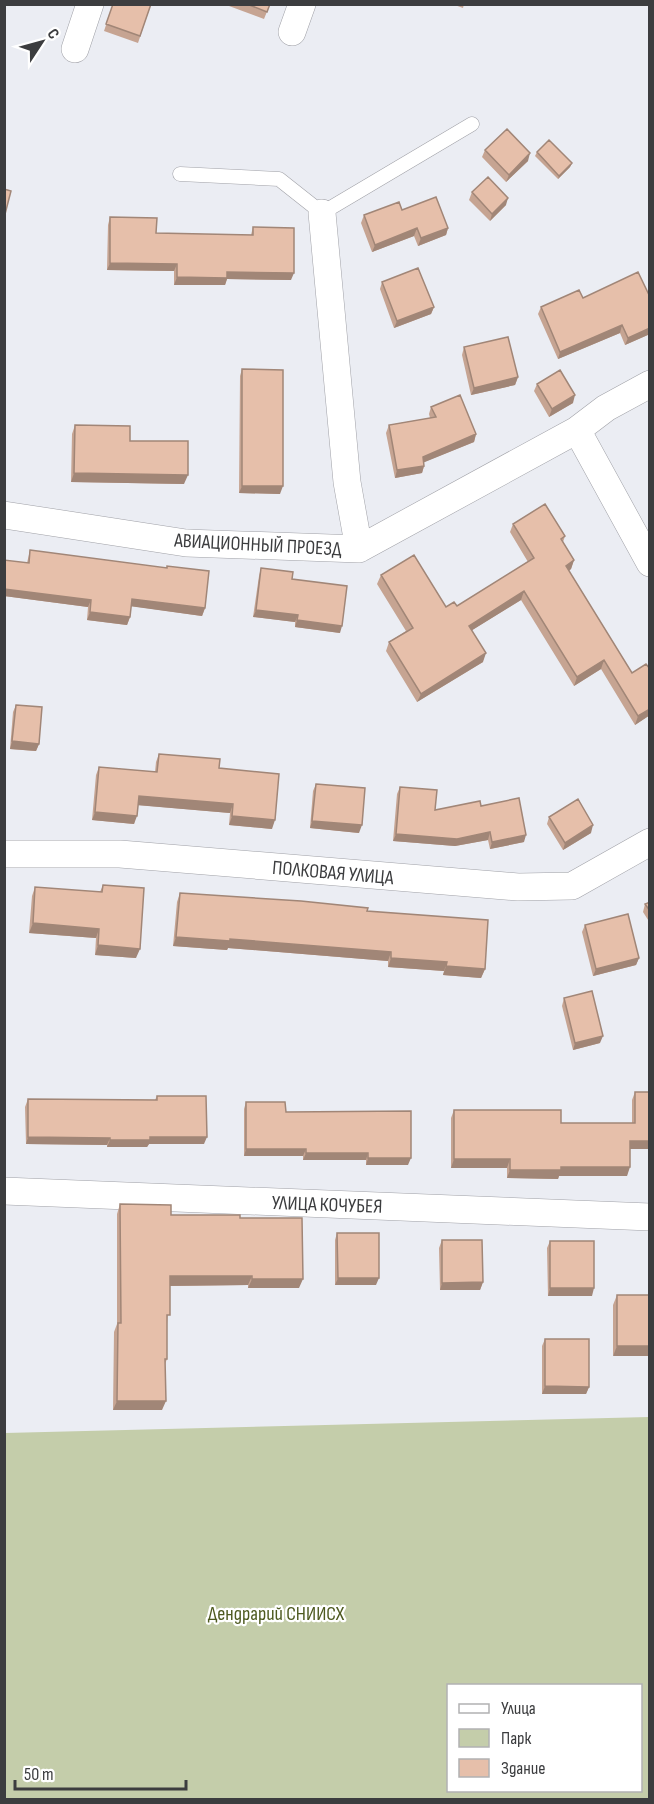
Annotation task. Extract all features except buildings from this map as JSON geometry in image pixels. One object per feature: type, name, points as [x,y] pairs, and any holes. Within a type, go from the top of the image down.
[{"type":"street","points":[[75,49],[90,4]]},
{"type":"street","points":[[292,32],[302,4]]},
{"type":"street","points":[[322,213],[347,482],[359,549]]},
{"type":"street","name":"АВИАЦИОННЫЙ ПРОЕЗД","points":[[4,515],[186,543],[359,549],[577,430],[606,408],[650,384]]},
{"type":"street","points":[[577,430],[646,549]]},
{"type":"street","name":"ПОЛКОВАЯ УЛИЦА","points":[[4,854],[120,854],[518,887],[572,886],[650,842]]},
{"type":"street","name":"УЛИЦА КОЧУБЕЯ","points":[[4,1191],[650,1217]]},
{"type":"lane","points":[[180,174],[279,179],[322,213],[472,124]]},
{"type":"green space","name":"Дендрарий СНИИСХ","points":[[649,1417],[649,1799],[5,1799],[5,1433]]}]
